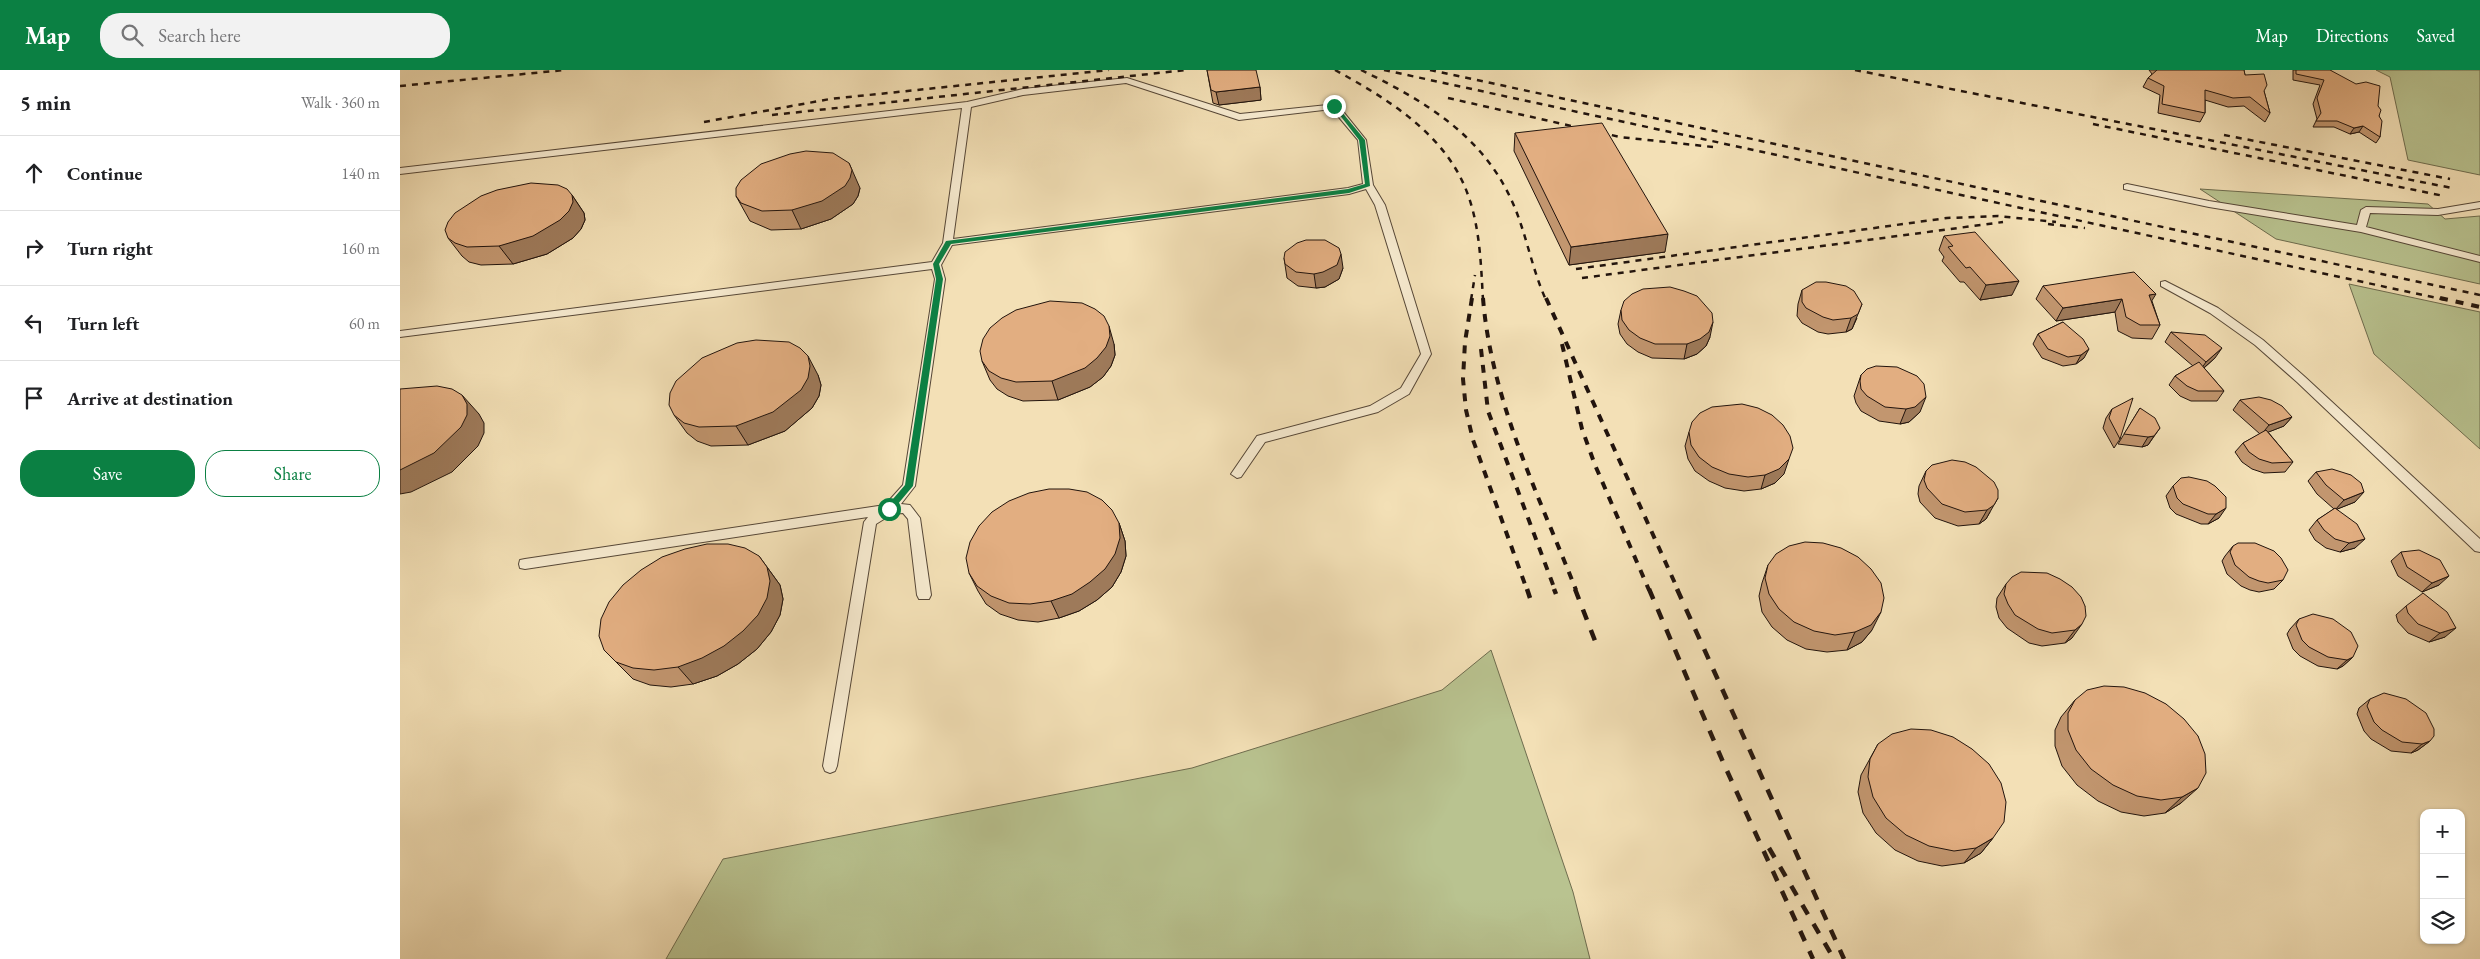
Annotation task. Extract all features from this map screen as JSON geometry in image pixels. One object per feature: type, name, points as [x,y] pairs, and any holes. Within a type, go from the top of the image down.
[{"type":"lane","points":[[400,171],[967,106],[1024,92],[1128,80],[1239,117],[1334,106],[1362,140],[1368,184],[1380,205],[1426,354],[1405,390],[1374,410],[1261,440],[1237,474]]},
{"type":"lane","points":[[830,766],[870,522],[889,509],[909,486],[940,279],[936,264],[948,243],[967,106]]},
{"type":"lane","points":[[948,243],[1349,191],[1368,184]]},
{"type":"lane","points":[[2127,187],[2209,204],[2362,229],[2480,259]]},
{"type":"lane","points":[[2362,229],[2366,210],[2420,213],[2464,211],[2480,205]]},
{"type":"lane","points":[[400,334],[936,264]]},
{"type":"lane","points":[[2165,284],[2215,309],[2244,330],[2289,368],[2480,547]]},
{"type":"lane","points":[[525,564],[906,508],[914,518],[924,594]]},
{"type":"green space","points":[[2376,70],[2480,70],[2480,175],[2408,160],[2390,77]]},
{"type":"green space","points":[[2200,189],[2428,204],[2445,219],[2480,216],[2480,284],[2276,239]]},
{"type":"green space","points":[[2349,284],[2480,312],[2480,449],[2374,354]]},
{"type":"green space","points":[[1491,650],[1573,892],[1590,959],[666,959],[723,859],[1192,768],[1442,690]]},
{"type":"building","points":[[1207,70],[1256,70],[1260,87],[1216,92],[1211,90]]},
{"type":"building","points":[[2157,70],[2244,70],[2245,75],[2264,74],[2267,85],[2264,91],[2270,113],[2250,97],[2233,98],[2205,90],[2205,113],[2162,104],[2164,86],[2148,78]]},
{"type":"building","points":[[2296,70],[2330,70],[2356,84],[2366,82],[2380,86],[2378,106],[2381,110],[2379,116],[2382,121],[2380,137],[2363,126],[2354,128],[2337,121],[2316,121],[2321,113],[2317,98],[2324,80],[2296,74]]},
{"type":"building","points":[[1602,123],[1668,234],[1571,247],[1515,133]]},
{"type":"building","points":[[806,151],[833,153],[849,163],[852,170],[845,186],[822,201],[792,210],[762,211],[741,203],[736,196],[736,188],[741,180],[761,164],[790,154]]},
{"type":"building","points":[[531,183],[558,185],[567,189],[572,195],[573,202],[569,211],[560,220],[533,236],[499,246],[467,247],[455,243],[448,238],[445,230],[455,213],[481,196],[497,190]]},
{"type":"building","points":[[1975,232],[2019,281],[1986,285],[1970,267],[1966,268],[1948,247],[1953,246],[1944,236]]},
{"type":"building","points":[[1306,240],[1325,240],[1339,248],[1341,254],[1337,265],[1314,274],[1296,272],[1285,264],[1285,252],[1297,243]]},
{"type":"building","points":[[2134,272],[2156,294],[2149,295],[2160,325],[2140,325],[2126,317],[2122,299],[2063,308],[2043,286]]},
{"type":"building","points":[[1816,282],[1846,286],[1854,291],[1862,304],[1858,314],[1851,318],[1833,320],[1806,308],[1802,302],[1802,290]]},
{"type":"building","points":[[1670,287],[1697,296],[1712,313],[1713,322],[1709,332],[1700,339],[1687,344],[1655,344],[1640,338],[1629,330],[1622,320],[1621,310],[1624,301],[1632,294],[1643,289]]},
{"type":"building","points":[[1050,301],[1082,303],[1104,316],[1109,326],[1110,336],[1106,347],[1097,358],[1085,368],[1052,381],[1016,382],[1001,378],[989,371],[982,361],[980,351],[983,339],[990,328],[1016,310]]},
{"type":"building","points":[[2063,322],[2083,339],[2089,349],[2081,355],[2068,357],[2048,349],[2038,334]]},
{"type":"building","points":[[2171,332],[2205,335],[2222,348],[2206,362]]},
{"type":"building","points":[[756,340],[789,342],[800,348],[808,356],[810,366],[808,378],[801,390],[773,412],[736,426],[699,427],[684,423],[674,415],[669,405],[670,393],[676,381],[702,358],[737,343]]},
{"type":"building","points":[[2199,362],[2224,391],[2198,391],[2187,386],[2175,376]]},
{"type":"building","points":[[1876,366],[1897,367],[1917,376],[1924,384],[1926,397],[1915,407],[1906,409],[1885,407],[1867,396],[1861,389],[1861,375],[1867,369]]},
{"type":"building","points":[[437,386],[452,389],[462,395],[467,404],[467,415],[461,427],[434,453],[400,470],[400,389]]},
{"type":"building","points":[[2259,397],[2271,400],[2282,406],[2292,417],[2269,425],[2240,400]]},
{"type":"building","points":[[2133,398],[2120,439],[2109,418],[2112,409]]},
{"type":"building","points":[[1742,404],[1758,408],[1772,415],[1783,425],[1790,436],[1793,448],[1789,459],[1779,469],[1765,475],[1748,477],[1729,474],[1712,467],[1699,457],[1691,445],[1689,432],[1692,422],[1700,413],[1712,407]]},
{"type":"building","points":[[2140,408],[2155,418],[2160,428],[2154,436],[2124,434]]},
{"type":"building","points":[[2266,430],[2293,462],[2272,463],[2259,459],[2249,452],[2243,443]]},
{"type":"building","points":[[1952,460],[1965,462],[1976,467],[1994,482],[1998,490],[1998,498],[1994,505],[1987,510],[1965,512],[1942,504],[1927,488],[1924,480],[1926,471],[1932,465]]},
{"type":"building","points":[[2332,469],[2351,475],[2361,483],[2364,492],[2344,500],[2326,485],[2316,472]]},
{"type":"building","points":[[2189,477],[2207,481],[2215,486],[2226,497],[2226,508],[2216,514],[2208,514],[2183,504],[2177,498],[2173,486],[2181,478]]},
{"type":"building","points":[[1049,489],[1069,489],[1087,492],[1102,500],[1112,510],[1119,523],[1120,538],[1115,554],[1105,569],[1072,594],[1051,601],[1030,604],[1009,603],[991,596],[977,586],[969,573],[966,558],[970,542],[979,526],[992,512],[1009,501],[1029,493]]},
{"type":"building","points":[[2335,508],[2357,524],[2365,539],[2349,543],[2335,539],[2324,530],[2317,520]]},
{"type":"building","points":[[1805,542],[1823,543],[1841,548],[1858,557],[1871,569],[1881,583],[1884,598],[1881,612],[1871,625],[1855,632],[1835,635],[1814,631],[1794,622],[1779,609],[1769,594],[1765,578],[1768,565],[1776,554],[1789,546]]},
{"type":"building","points":[[2238,543],[2255,543],[2274,551],[2288,570],[2283,580],[2268,583],[2249,577],[2235,565],[2230,552],[2233,546]]},
{"type":"building","points":[[707,544],[728,544],[745,548],[759,556],[767,567],[770,581],[767,598],[758,615],[743,631],[724,646],[702,658],[678,667],[654,670],[633,668],[616,662],[604,650],[599,636],[601,619],[609,602],[623,585],[641,570],[662,557]]},
{"type":"building","points":[[2419,550],[2440,560],[2449,576],[2432,583],[2407,567],[2401,552]]},
{"type":"building","points":[[2021,572],[2047,573],[2072,587],[2081,597],[2085,606],[2086,616],[2082,624],[2075,630],[2052,633],[2038,629],[2015,615],[2004,594],[2006,584],[2012,577]]},
{"type":"building","points":[[2423,593],[2447,612],[2456,628],[2440,633],[2418,624],[2408,613],[2406,606]]},
{"type":"building","points":[[2313,614],[2333,619],[2351,632],[2358,646],[2353,657],[2347,660],[2328,657],[2309,647],[2302,640],[2296,625],[2299,619]]},
{"type":"building","points":[[2104,686],[2124,687],[2145,693],[2166,704],[2184,719],[2198,736],[2205,754],[2206,773],[2198,788],[2182,797],[2161,800],[2137,796],[2113,785],[2091,769],[2076,750],[2068,730],[2068,713],[2075,700],[2087,690]]},
{"type":"building","points":[[2384,693],[2406,699],[2426,713],[2434,729],[2434,736],[2430,741],[2422,744],[2402,742],[2382,730],[2374,722],[2367,706],[2370,699]]},
{"type":"building","points":[[1911,729],[1931,730],[1953,737],[1972,749],[1989,764],[2001,783],[2006,802],[2004,822],[1993,838],[1976,848],[1954,851],[1929,846],[1906,835],[1886,818],[1873,797],[1868,777],[1870,759],[1878,744],[1892,734]]},
{"type":"railway","points":[[400,86],[565,70]]},
{"type":"railway","points":[[704,122],[830,99],[1109,70]]},
{"type":"railway","points":[[772,115],[1186,70]]},
{"type":"railway","points":[[1335,70],[1395,106],[1414,121],[1446,154],[1458,174],[1472,208],[1479,247],[1483,300]]},
{"type":"railway","points":[[1361,70],[1428,107],[1448,121],[1484,156],[1511,199],[1546,300]]},
{"type":"railway","points":[[1384,70],[2446,300]]},
{"type":"railway","points":[[1430,70],[2480,295]]},
{"type":"railway","points":[[1855,70],[2452,188]]},
{"type":"railway","points":[[1448,98],[1620,137],[1713,147]]},
{"type":"railway","points":[[2093,124],[2444,196]]},
{"type":"railway","points":[[2224,135],[2450,179]]},
{"type":"railway","points":[[1576,269],[1947,218],[1998,216],[2056,222]]},
{"type":"railway","points":[[1582,278],[2003,222]]},
{"type":"railway","points":[[2048,224],[2085,228]]},
{"type":"railway","points":[[1471,300],[1475,275]]},
{"type":"railway","points":[[1472,298],[1465,342],[1463,379],[1466,410],[1473,440],[1527,590]]},
{"type":"railway","points":[[1483,298],[1488,336],[1506,410],[1532,483],[1576,590]]},
{"type":"railway","points":[[1546,298],[1678,590]]},
{"type":"railway","points":[[2440,298],[2480,307]]},
{"type":"railway","points":[[1562,344],[1582,429],[1595,465],[1649,590]]},
{"type":"railway","points":[[1481,349],[1488,411],[1555,590]]},
{"type":"railway","points":[[1527,589],[1530,598]]},
{"type":"railway","points":[[1554,589],[1556,594]]},
{"type":"railway","points":[[1575,589],[1597,646]]},
{"type":"railway","points":[[1649,589],[1723,762],[1813,959]]},
{"type":"railway","points":[[1677,589],[1844,959]]},
{"type":"railway","points":[[1769,848],[1834,959]]},
{"type":"route","points":[[889,509],[909,486],[940,279],[936,264],[948,243],[1349,191],[1368,184],[1362,140],[1334,106]]}]
